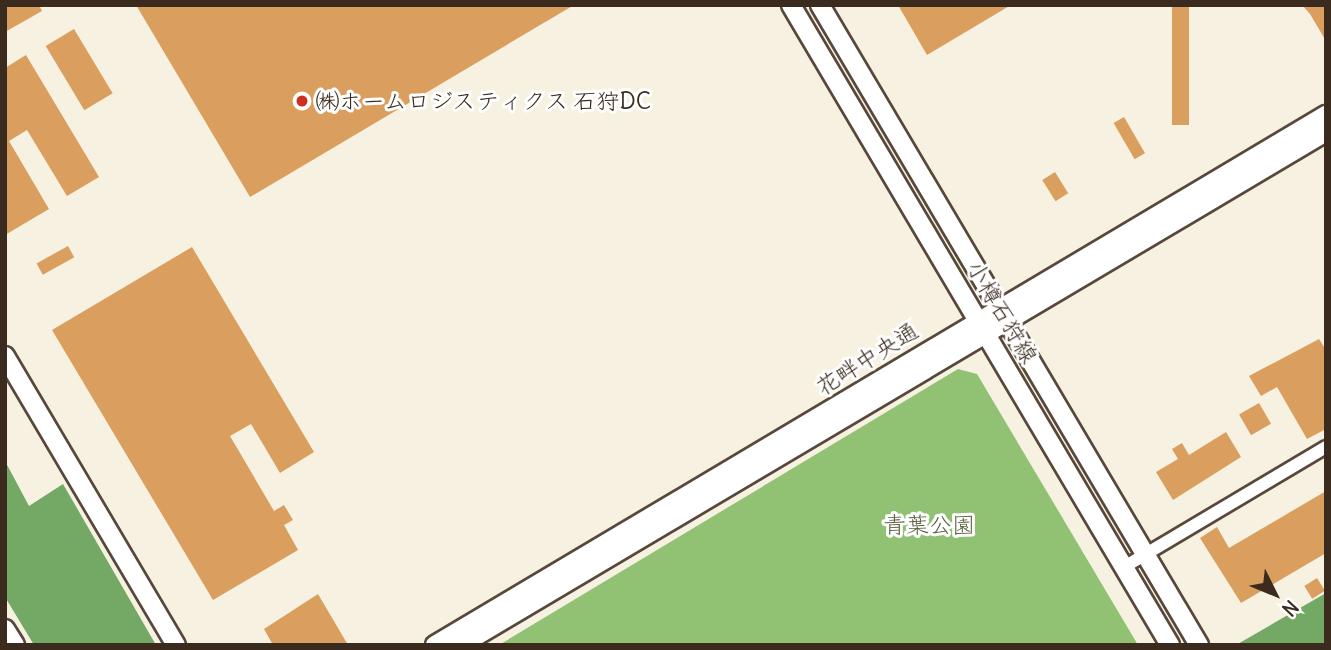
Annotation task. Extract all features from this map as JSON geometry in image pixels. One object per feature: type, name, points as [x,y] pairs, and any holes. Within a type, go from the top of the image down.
[{"type":"street","name":"小樽石狩線","points":[[791,5],[1170,645]]},
{"type":"street","name":"小樽石狩線","points":[[820,5],[1199,645]]},
{"type":"street","name":"花畔中央通","points":[[435,645],[999,307],[1326,115]]},
{"type":"street","name":"花畔中央通","points":[[461,645],[1008,324],[1326,132]]},
{"type":"street","points":[[5,356],[176,645]]},
{"type":"street","points":[[1124,567],[1326,447]]},
{"type":"street","points":[[5,629],[15,645]]},
{"type":"green space","name":"青葉公園","points":[[958,369],[977,374],[1138,645],[499,645]]},
{"type":"green space","points":[[5,461],[29,506],[63,484],[156,645],[34,645],[5,597]]},
{"type":"green space","points":[[1326,593],[1326,645],[1236,645]]},
{"type":"building","points":[[5,5],[39,5],[42,11],[5,32]]},
{"type":"building","name":"㈱ホームロジスティクス 石狩DC","points":[[136,5],[574,5],[250,197]]},
{"type":"building","points":[[898,5],[1011,5],[927,55]]},
{"type":"building","points":[[1172,5],[1189,5],[1189,125],[1172,125]]},
{"type":"building","points":[[1302,5],[1326,5],[1326,41],[1310,14]]},
{"type":"building","points":[[74,29],[113,93],[84,110],[46,46]]},
{"type":"building","points":[[26,55],[99,177],[67,196],[27,130],[9,141],[49,209],[5,235],[5,68]]},
{"type":"building","points":[[1124,117],[1145,153],[1135,159],[1114,123]]},
{"type":"building","points":[[1055,172],[1068,193],[1056,201],[1042,180]]},
{"type":"building","points":[[68,246],[74,257],[43,275],[37,263]]},
{"type":"building","points":[[192,247],[314,452],[280,473],[251,424],[230,436],[274,511],[284,505],[293,520],[284,525],[298,550],[213,600],[52,330]]},
{"type":"building","points":[[1319,339],[1326,350],[1326,429],[1307,439],[1277,387],[1261,396],[1249,376]]},
{"type":"building","points":[[1259,403],[1271,424],[1251,435],[1239,414]]},
{"type":"building","points":[[1226,432],[1241,457],[1173,500],[1156,472],[1178,459],[1172,449],[1182,443],[1189,455]]},
{"type":"building","points":[[1326,491],[1326,553],[1241,603],[1200,538],[1217,527],[1229,548]]},
{"type":"building","points":[[1317,578],[1325,591],[1312,599],[1304,586]]},
{"type":"building","points":[[318,594],[348,645],[273,645],[264,629]]},
{"type":"place","name":"㈱ホームロジスティクス 石狩DC","points":[[302,101]]}]
